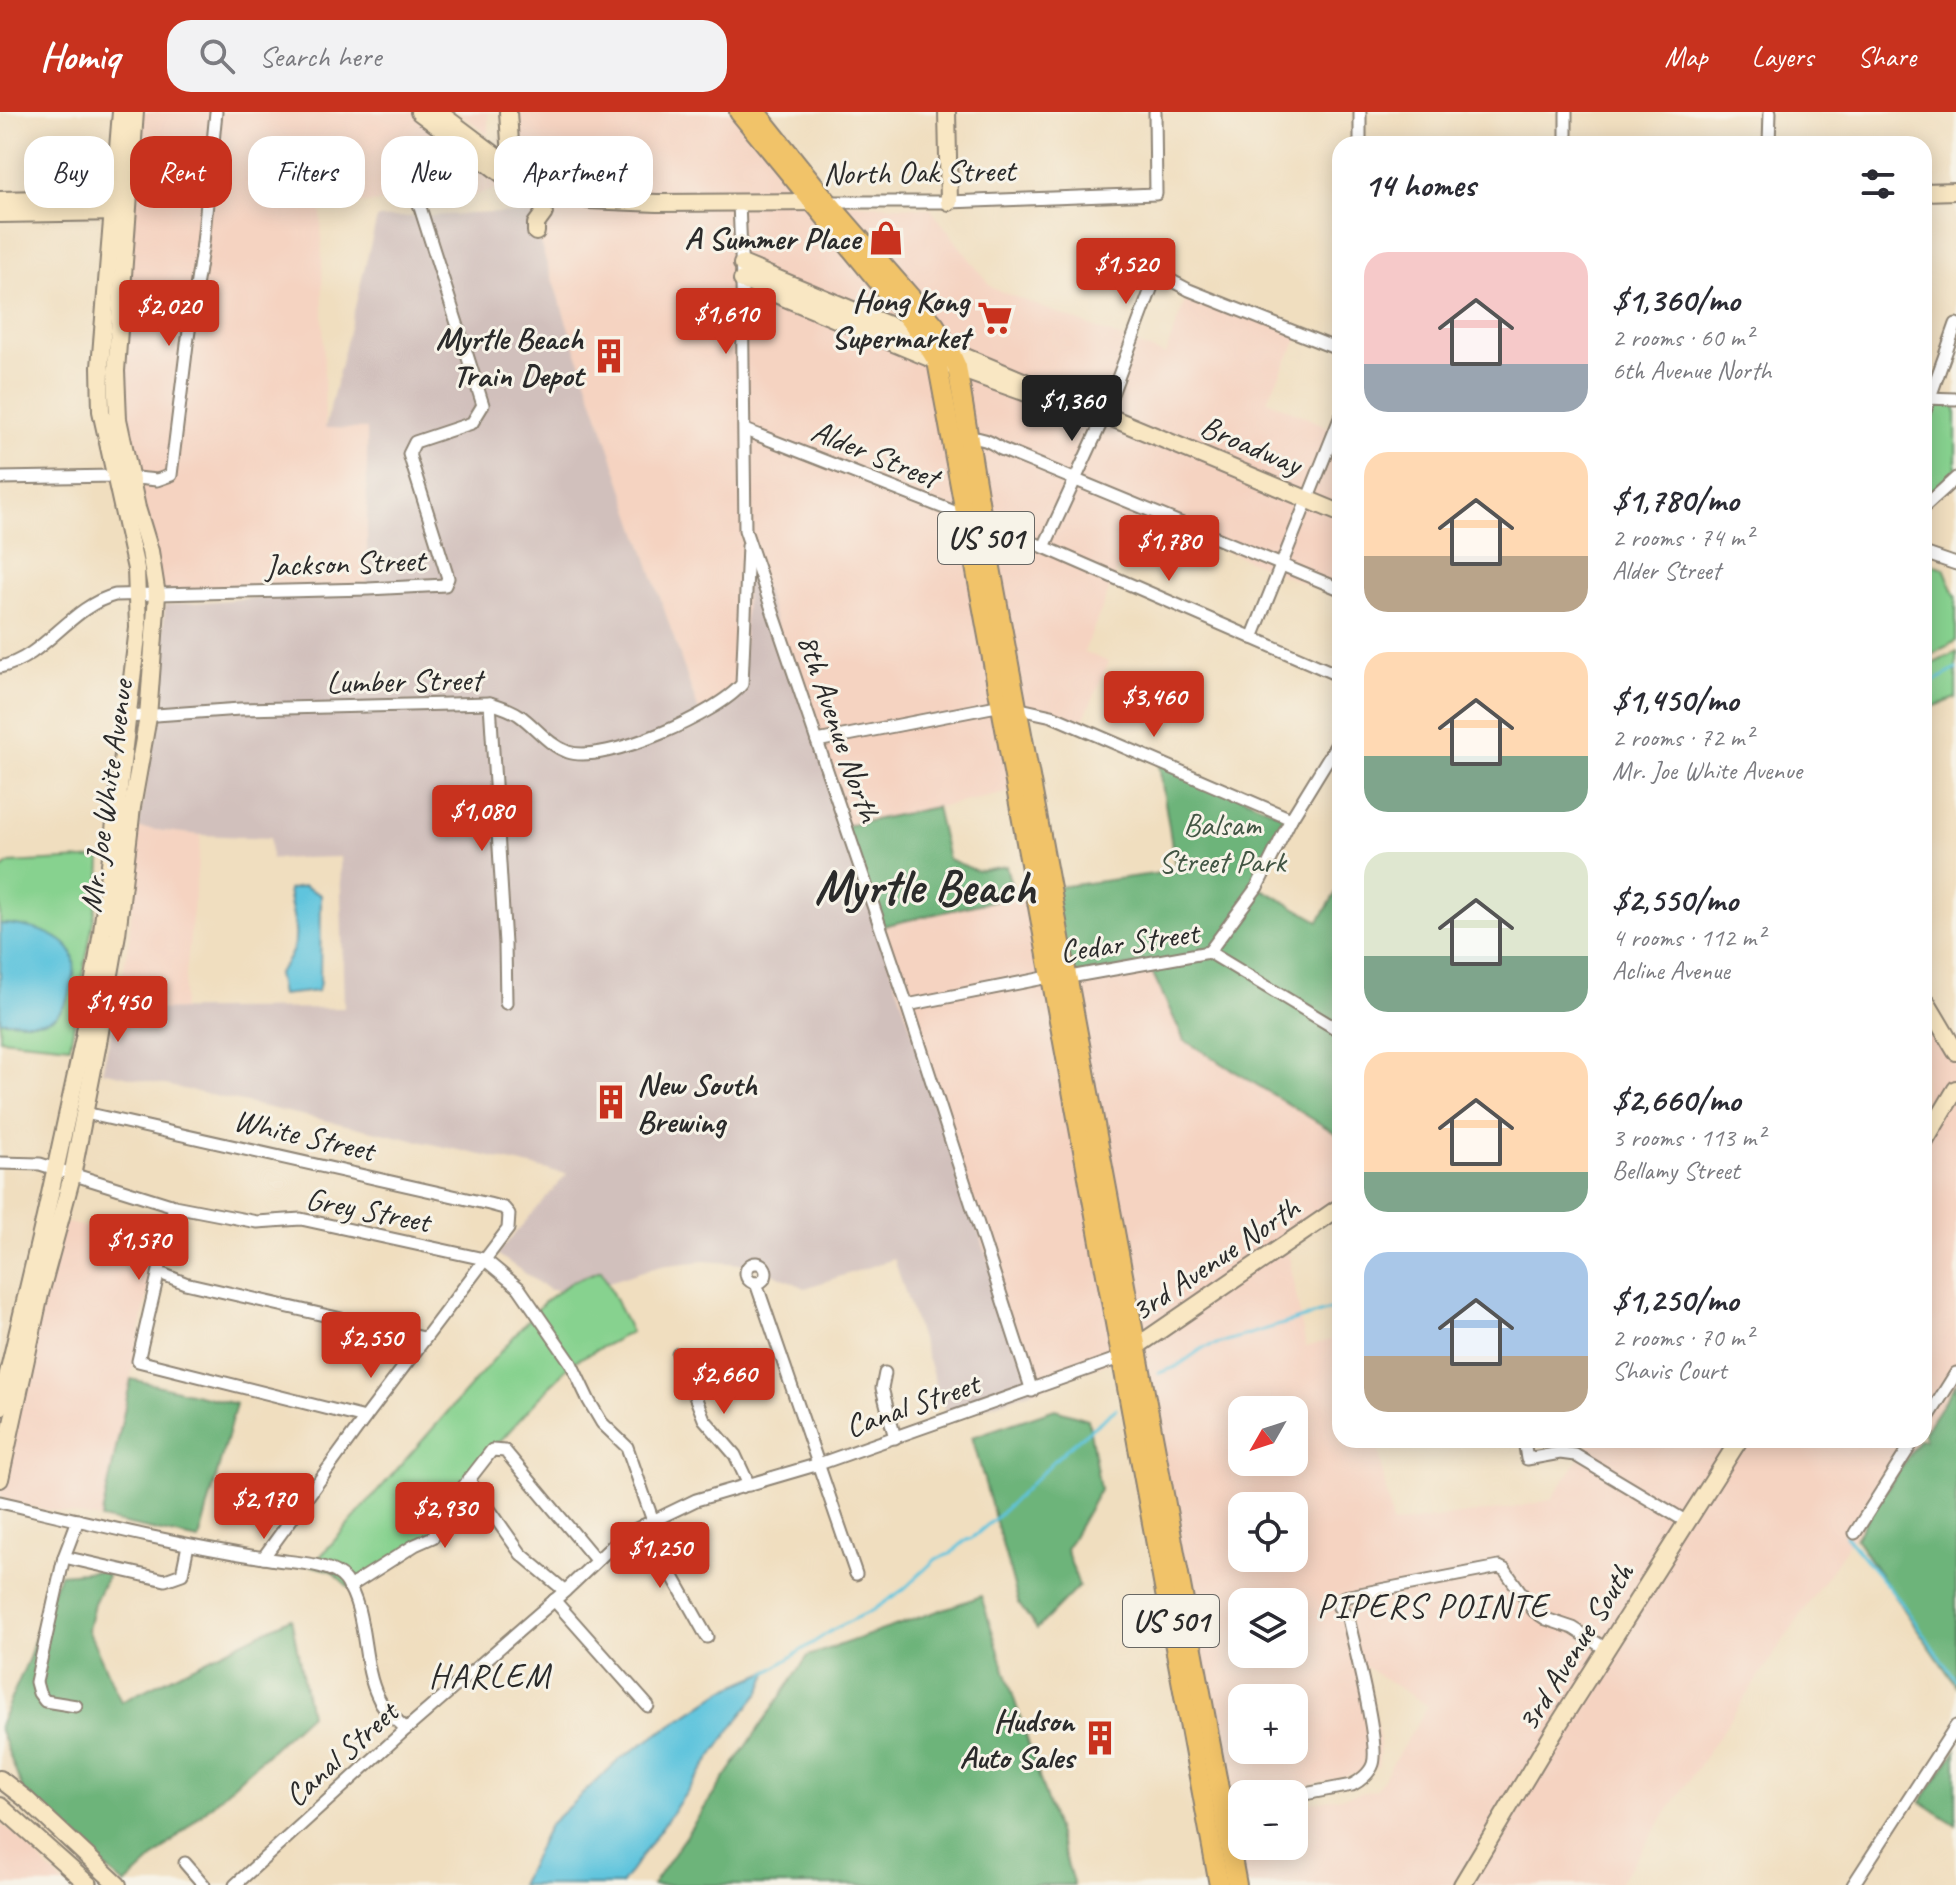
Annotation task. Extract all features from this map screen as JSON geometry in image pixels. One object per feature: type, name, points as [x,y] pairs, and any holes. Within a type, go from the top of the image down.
[{"type":"main road","name":"Mr. Joe White Avenue","points":[[0,1407],[84,1038],[100,943],[138,628],[136,569],[118,419],[116,371],[121,112]]},
{"type":"main road","name":"Mr. Joe White Avenue","points":[[120,204],[135,112]]},
{"type":"main road","points":[[419,112],[494,163]]},
{"type":"main road","points":[[438,112],[494,160]]},
{"type":"main road","points":[[508,112],[510,136]]},
{"type":"main road","points":[[947,112],[949,202]]},
{"type":"main road","name":"US 501","points":[[745,113],[820,202],[924,340],[957,367],[975,522]]},
{"type":"main road","points":[[1932,192],[1956,191]]},
{"type":"main road","points":[[0,200],[120,204]]},
{"type":"main road","name":"US 501","points":[[820,202],[935,325],[943,355],[1215,1811],[1237,1885]]},
{"type":"main road","name":"North Oak Street","points":[[653,203],[820,202]]},
{"type":"main road","points":[[0,214],[120,204]]},
{"type":"main road","points":[[536,232],[536,224],[544,213]]},
{"type":"main road","points":[[742,272],[924,340]]},
{"type":"main road","name":"Broadway","points":[[742,272],[1103,417],[1332,517]]},
{"type":"main road","name":"Broadway","points":[[957,367],[1103,417]]},
{"type":"main road","name":"Mr. Joe White Avenue","points":[[0,1479],[40,1294],[72,1176],[85,1113],[117,934],[132,807],[148,717],[157,595],[150,551],[124,477]]},
{"type":"main road","name":"Broadway","points":[[1306,503],[1332,511]]},
{"type":"main road","points":[[1932,1012],[1956,1052]]},
{"type":"main road","points":[[1932,1130],[1956,1089]]},
{"type":"main road","name":"3rd Avenue North","points":[[1129,1352],[1332,1212]]},
{"type":"main road","name":"3rd Avenue South","points":[[1462,1885],[1606,1649],[1734,1448]]},
{"type":"main road","points":[[0,1779],[26,1799],[118,1885]]},
{"type":"main road","points":[[0,1806],[89,1885]]},
{"type":"main road","name":"US 501","points":[[1215,1811],[1219,1885]]},
{"type":"street","points":[[0,478],[165,479],[173,469],[187,344],[203,243],[216,112]]},
{"type":"street","name":"North Oak Street","points":[[820,202],[949,202],[1156,194],[1155,112]]},
{"type":"street","points":[[1360,112],[1360,136]]},
{"type":"street","points":[[1566,112],[1566,136]]},
{"type":"street","points":[[1769,136],[1770,112]]},
{"type":"street","name":"8th Avenue North","points":[[739,202],[745,430],[743,487],[748,539],[907,1005],[1032,1391]]},
{"type":"street","name":"Jackson Street","points":[[0,667],[28,657],[79,613],[99,600],[115,595],[445,585],[448,578],[409,454],[415,442],[472,423],[483,405],[420,208]]},
{"type":"street","points":[[1044,547],[1103,417],[1157,273],[1189,290],[1332,347]]},
{"type":"street","points":[[1932,385],[1956,324]]},
{"type":"street","points":[[1932,398],[1956,399]]},
{"type":"street","name":"Alder Street","points":[[745,430],[1044,547],[1332,673]]},
{"type":"street","points":[[967,438],[979,437],[1001,449],[1332,586]]},
{"type":"street","points":[[1252,638],[1332,438]]},
{"type":"street","points":[[1932,500],[1956,478]]},
{"type":"street","name":"Lumber Street","points":[[128,717],[240,709],[490,703],[519,715],[552,744],[582,756],[600,755],[700,715],[733,695],[742,684],[748,539]]},
{"type":"street","points":[[1932,556],[1956,564]]},
{"type":"street","points":[[490,703],[506,1003]]},
{"type":"street","points":[[817,741],[1010,707],[1052,716],[1158,759],[1291,819]]},
{"type":"street","points":[[1209,952],[1257,887],[1291,819],[1332,752]]},
{"type":"street","name":"Cedar Street","points":[[907,1005],[1044,978],[1060,979],[1209,952],[1332,1026]]},
{"type":"street","name":"White Street","points":[[85,1113],[504,1208],[509,1214],[508,1229],[484,1259]]},
{"type":"street","name":"Grey Street","points":[[0,1163],[40,1164],[174,1206],[257,1222],[301,1219],[484,1259]]},
{"type":"street","points":[[174,1206],[138,1361],[365,1418]]},
{"type":"street","points":[[263,1558],[484,1259],[519,1288],[571,1363],[602,1423],[627,1447],[648,1523],[707,1637]]},
{"type":"street","points":[[160,1273],[185,1283],[424,1338]]},
{"type":"street","points":[[756,1283],[856,1574]]},
{"type":"street","name":"Canal Street","points":[[235,1885],[624,1535],[696,1500],[819,1464],[1032,1391],[1129,1352]]},
{"type":"street","points":[[678,1354],[704,1419],[735,1455],[749,1485]]},
{"type":"street","points":[[885,1373],[882,1388],[895,1438]]},
{"type":"street","points":[[1932,1411],[1956,1373]]},
{"type":"street","points":[[1525,1448],[1527,1459],[1560,1453],[1575,1455],[1687,1522]]},
{"type":"street","points":[[1855,1533],[1909,1448]]},
{"type":"street","points":[[349,1587],[433,1537],[450,1504],[468,1479],[492,1450],[497,1449],[505,1451],[596,1560]]},
{"type":"street","points":[[468,1479],[521,1554],[565,1591]]},
{"type":"street","points":[[0,1502],[188,1545],[339,1574],[349,1587],[365,1635],[366,1664],[379,1700],[406,1729]]},
{"type":"street","points":[[76,1706],[45,1701],[36,1682],[64,1557],[78,1520]]},
{"type":"street","points":[[64,1557],[165,1580],[182,1574],[188,1545]]},
{"type":"street","points":[[1308,1793],[1352,1785],[1372,1767],[1374,1743],[1348,1618],[1339,1607],[1344,1597],[1499,1567],[1505,1570],[1534,1611],[1546,1619],[1573,1628],[1606,1649]]},
{"type":"street","points":[[554,1600],[648,1706]]},
{"type":"street","points":[[1853,1885],[1956,1726]]},
{"type":"street","points":[[1215,1811],[1228,1809]]},
{"type":"street","points":[[185,1863],[204,1885]]},
{"type":"shaded area","points":[[121,112],[420,112],[452,136],[381,136],[381,202],[365,203],[365,136],[248,136],[248,208],[321,208],[325,427],[367,428],[368,589],[137,594],[101,411]]},
{"type":"shaded area","points":[[459,112],[488,112],[488,135]]},
{"type":"shaded area","points":[[508,112],[739,112],[828,202],[930,208],[992,288],[1165,355],[1189,290],[1300,334],[1267,400],[1332,428],[1332,596],[1140,514],[1084,652],[1109,662],[1080,727],[1002,706],[1017,791],[845,826],[742,684],[700,715],[528,208],[653,208],[653,136],[510,136]]},
{"type":"shaded area","points":[[478,156],[494,168],[494,189],[478,194]]},
{"type":"shaded area","points":[[530,214],[700,715],[742,684],[748,539],[1032,1391],[948,1420],[894,1259],[805,1288],[755,1265],[704,1261],[659,1266],[590,1288],[549,1290],[497,1254],[567,1174],[102,1071],[116,1010],[344,1008],[340,857],[271,859],[270,838],[138,828],[155,731],[165,605],[367,589],[367,429],[325,428],[377,218]]},
{"type":"shaded area","points":[[138,828],[201,835],[182,1011],[116,1010],[129,940]]},
{"type":"shaded area","points":[[1035,891],[1148,963],[1184,1040],[1332,1131],[1332,1211],[1286,1241],[1306,1347],[1332,1339],[1332,1448],[1378,1448],[1392,1524],[1551,1500],[1586,1448],[1914,1448],[1618,1885],[1237,1885],[1232,1860],[1308,1860],[1308,1803],[1376,1790],[1428,1706],[1366,1667],[1380,1742],[1378,1767],[1308,1786],[1308,1780],[1228,1780],[1228,1808],[1207,1813],[1122,1357],[1032,1392],[878,927]]},
{"type":"shaded area","points":[[1932,1012],[1956,1052],[1956,1383],[1932,1420]]},
{"type":"shaded area","points":[[45,1217],[158,1246],[101,1519],[0,1502],[0,1407]]},
{"type":"shaded area","points":[[1228,1818],[1228,1839],[1224,1819]]},
{"type":"shaded area","points":[[0,1823],[16,1835],[65,1885],[0,1885]]},
{"type":"green space","points":[[1941,404],[1956,404],[1956,470],[1932,492],[1932,413]]},
{"type":"green space","points":[[1932,564],[1944,568],[1956,597],[1956,641],[1932,654]]},
{"type":"green space","points":[[1956,652],[1956,698],[1932,707],[1932,664]]},
{"type":"green space","name":"Balsam Street Park","points":[[1158,759],[1291,819],[1257,886],[1319,921],[1332,899],[1332,1131],[1184,1040],[1148,963],[1068,977],[1050,888],[1176,871]]},
{"type":"green space","points":[[936,807],[948,859],[977,871],[1006,866],[1014,896],[878,927],[845,826]]},
{"type":"green space","points":[[101,858],[100,884],[70,1046],[0,1039],[0,871],[10,863]]},
{"type":"green space","points":[[601,1270],[631,1332],[571,1363],[492,1450],[433,1537],[349,1587],[330,1570],[312,1566],[545,1301],[571,1282]]},
{"type":"green space","points":[[131,1379],[236,1404],[199,1540],[101,1519]]},
{"type":"green space","points":[[1956,1383],[1956,1685],[1855,1538],[1914,1448],[1932,1448],[1932,1420]]},
{"type":"green space","points":[[1055,1409],[1088,1419],[1100,1489],[1066,1549],[1079,1586],[1037,1629],[1019,1604],[972,1437]]},
{"type":"green space","points":[[110,1570],[94,1603],[88,1630],[121,1702],[291,1618],[310,1714],[125,1885],[26,1799],[0,1730],[0,1723],[29,1658],[41,1617],[60,1574]]},
{"type":"green space","points":[[981,1596],[1074,1885],[652,1885],[808,1656]]},
{"type":"green space","points":[[1956,1750],[1956,1825],[1921,1802]]},
{"type":"water","points":[[304,886],[321,895],[320,982],[318,991],[281,995],[277,974],[291,954],[295,935],[288,890]]},
{"type":"water","points":[[0,924],[18,925],[46,933],[69,948],[73,955],[74,975],[68,997],[57,1015],[44,1021],[0,1021]]},
{"type":"water","points":[[769,1671],[760,1692],[621,1885],[520,1885],[549,1825],[620,1759],[724,1690]]},
{"type":"waterway","points":[[1932,682],[1956,669]]},
{"type":"waterway","points":[[1159,1373],[1176,1367],[1203,1348],[1332,1309]]},
{"type":"waterway","points":[[767,1673],[834,1629],[873,1610],[904,1589],[936,1559],[950,1554],[972,1538],[1065,1450],[1116,1409]]},
{"type":"waterway","points":[[1845,1535],[1901,1602],[1956,1680]]},
{"type":"place","name":"A Summer Place","points":[[886,238]]},
{"type":"place","name":"Hong Kong Supermarket","points":[[995,318]]},
{"type":"place","name":"Myrtle Beach Train Depot","points":[[609,356]]},
{"type":"place","name":"New South Brewing","points":[[611,1102]]},
{"type":"place","name":"Hudson Auto Sales","points":[[1100,1738]]},
{"type":"district","name":"Myrtle Beach","points":[[925,887]]},
{"type":"district","name":"PIPERS POINTE","points":[[1433,1605]]},
{"type":"district","name":"HARLEM","points":[[490,1675]]}]
